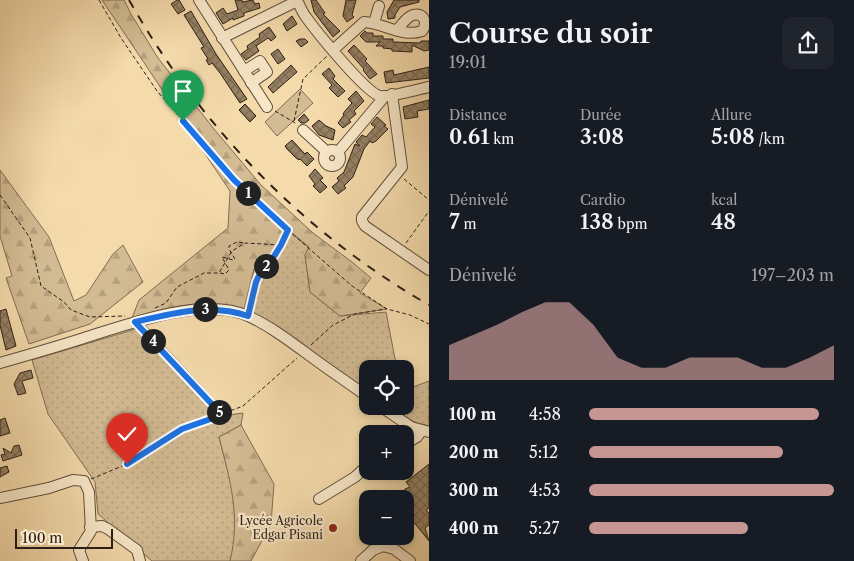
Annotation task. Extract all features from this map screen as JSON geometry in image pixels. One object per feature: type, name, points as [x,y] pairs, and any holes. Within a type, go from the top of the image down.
[{"type":"street","points":[[199,0],[267,107]]},
{"type":"street","points":[[222,38],[280,5],[297,1],[306,17],[333,50],[367,88],[376,94],[388,95],[429,87]]},
{"type":"street","points":[[374,23],[379,6]]},
{"type":"street","points":[[333,50],[364,22],[397,30]]},
{"type":"street","points":[[244,71],[260,61],[267,72],[252,83]]},
{"type":"street","points":[[338,152],[388,95]]},
{"type":"street","points":[[388,95],[403,162],[402,167],[362,217],[362,222],[365,226],[429,270]]},
{"type":"street","points":[[303,130],[327,152]]},
{"type":"street","points":[[327,152],[334,150],[338,152]]},
{"type":"street","points":[[327,152],[324,160],[332,166],[340,160],[338,152]]},
{"type":"street","points":[[0,363],[131,319],[196,310],[220,309],[248,316],[288,340],[359,391]]},
{"type":"street","points":[[393,415],[411,427],[425,431]]},
{"type":"street","points":[[414,439],[425,431]]},
{"type":"street","points":[[319,499],[359,473]]},
{"type":"street","points":[[0,498],[49,488],[73,480],[84,481],[89,492],[91,531],[79,550],[83,561]]},
{"type":"street","points":[[90,527],[102,526],[108,529],[137,550],[140,561]]},
{"type":"street","points":[[361,561],[373,550],[383,546],[394,550],[410,561]]},
{"type":"path","points":[[99,0],[157,91],[234,180],[352,286],[387,308],[410,315],[429,324]]},
{"type":"path","points":[[267,107],[294,121],[303,79],[333,50]]},
{"type":"path","points":[[398,174],[429,200]]},
{"type":"path","points":[[0,196],[30,238],[42,286],[64,302],[71,310],[80,314],[90,317],[131,319],[222,415],[182,429],[127,464],[84,481]]},
{"type":"path","points":[[400,251],[429,211]]},
{"type":"path","points":[[248,316],[256,282],[262,269],[273,258],[288,230]]},
{"type":"path","points":[[152,309],[166,303],[176,287],[204,274],[228,273],[228,267],[222,257],[233,260],[235,258],[229,246],[237,242],[281,245]]},
{"type":"path","points":[[219,273],[237,247],[244,243]]},
{"type":"green space","points":[[102,0],[124,0],[158,58],[261,185],[313,233],[371,278],[360,293],[387,309],[340,316],[310,292],[305,255],[309,247],[286,228],[272,253],[254,269],[244,309],[202,303],[173,307],[132,318],[139,300],[228,228],[230,191]]},
{"type":"green space","points":[[300,89],[313,103],[277,136],[265,122]]},
{"type":"green space","points":[[0,170],[49,237],[74,301],[86,295],[113,254],[123,245],[143,282],[90,324],[29,344],[6,278],[12,276],[0,236]]},
{"type":"green space","points":[[285,228],[309,247],[305,255],[310,292],[340,316],[386,312],[395,360],[359,360],[359,385],[269,322],[244,309],[254,269],[272,253]]},
{"type":"green space","points":[[146,326],[228,415],[243,413],[241,425],[219,437],[234,495],[235,543],[230,561],[152,561],[98,514],[95,482],[48,414],[32,360]]},
{"type":"green space","points":[[429,381],[429,426],[413,421],[403,415],[414,415],[414,387]]},
{"type":"green space","points":[[241,425],[274,484],[271,524],[251,561],[230,561],[234,529],[233,498],[219,437]]},
{"type":"building","points":[[179,0],[185,10],[178,14],[171,4]]},
{"type":"building","points":[[235,0],[242,0],[242,2],[253,0],[255,4],[259,3],[260,8],[244,13],[244,16],[233,20],[233,18],[223,24],[216,13],[223,8],[227,14],[238,10]]},
{"type":"building","points":[[311,0],[316,0],[325,13],[323,14],[340,31],[333,37],[314,12]]},
{"type":"building","points":[[346,0],[356,0],[352,15],[354,17],[347,22],[343,16]]},
{"type":"building","points":[[394,0],[419,0],[419,2],[400,7],[395,18],[388,19],[387,12]]},
{"type":"building","points":[[191,11],[216,54],[247,99],[240,103],[212,63],[209,65],[206,60],[208,59],[201,48],[204,47],[184,15]]},
{"type":"building","points":[[292,16],[297,24],[287,31],[283,24]]},
{"type":"building","points":[[269,27],[276,37],[271,41],[268,38],[256,46],[259,51],[246,60],[241,54],[248,49],[247,46],[260,37],[259,34]]},
{"type":"building","points":[[365,31],[373,33],[373,36],[383,36],[383,39],[393,39],[393,42],[420,43],[421,41],[429,41],[429,50],[424,51],[412,45],[412,52],[392,51],[392,49],[383,48],[383,46],[376,46],[380,42],[366,42],[360,36]]},
{"type":"building","points":[[305,39],[308,42],[301,47],[296,41]]},
{"type":"building","points":[[354,45],[377,74],[370,79],[348,51]]},
{"type":"building","points":[[278,49],[285,59],[278,64],[271,54]]},
{"type":"building","points":[[291,65],[297,72],[273,93],[268,87]]},
{"type":"building","points":[[429,67],[429,78],[386,83],[384,72],[393,70],[394,75]]},
{"type":"building","points":[[329,68],[335,76],[333,79],[345,91],[338,97],[329,88],[332,85],[322,74]]},
{"type":"building","points":[[356,91],[364,101],[354,111],[356,114],[349,120],[351,122],[343,128],[338,123],[352,103],[348,99]]},
{"type":"building","points":[[429,100],[429,109],[417,111],[418,117],[405,119],[403,107]]},
{"type":"building","points":[[245,104],[256,116],[250,122],[239,110]]},
{"type":"building","points":[[304,114],[309,120],[301,123],[298,120]]},
{"type":"building","points":[[377,117],[388,129],[376,141],[372,143],[370,141],[364,149],[353,177],[344,186],[346,188],[338,194],[332,187],[339,181],[337,178],[344,172],[355,144],[360,146],[356,142],[362,135],[366,137],[375,127],[371,124]]},
{"type":"building","points":[[319,120],[335,130],[333,140],[319,135],[312,126]]},
{"type":"building","points":[[292,140],[305,154],[307,152],[314,159],[307,166],[285,146]]},
{"type":"building","points":[[315,169],[323,178],[320,180],[327,187],[320,193],[313,186],[315,184],[309,176]]},
{"type":"building","points":[[6,309],[16,346],[6,350],[0,325],[0,311]]},
{"type":"building","points":[[31,370],[33,378],[22,381],[26,393],[18,395],[14,384],[20,373]]},
{"type":"building","points":[[5,418],[10,433],[0,436],[0,420]]},
{"type":"building","points":[[19,445],[22,455],[3,461],[1,455],[5,454],[3,448],[11,453],[14,446]]},
{"type":"building","points":[[429,464],[429,508],[426,510],[429,513],[429,525],[425,528],[429,541],[414,522],[414,490],[404,490],[410,487],[406,482],[414,480],[414,476]]},
{"type":"building","points":[[7,466],[9,472],[0,477],[0,468]]},
{"type":"railway","points":[[129,0],[157,47],[188,91],[258,173],[297,210],[339,244],[383,276],[429,305]]},
{"type":"place","name":"Lycée Agricole Edgar Pisani","points":[[333,528]]},
{"type":"route","points":[[127,464],[182,429],[222,415],[135,322],[196,310],[220,309],[248,316],[252,295],[262,269],[273,258],[288,230],[234,180],[183,121]]}]
